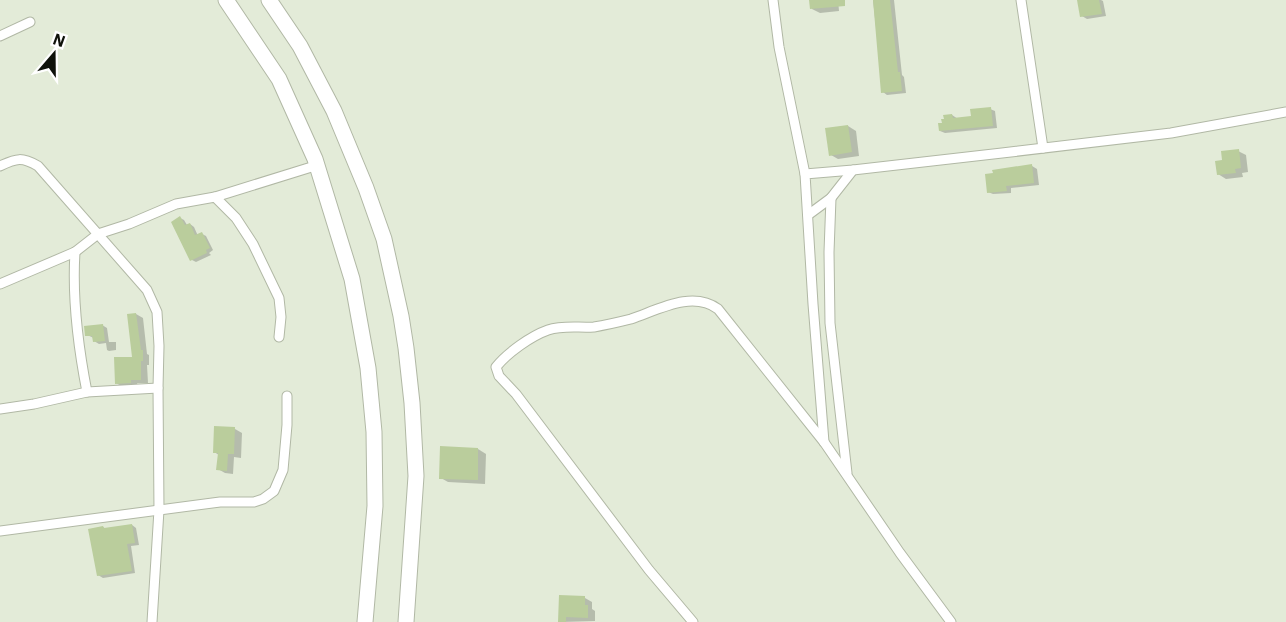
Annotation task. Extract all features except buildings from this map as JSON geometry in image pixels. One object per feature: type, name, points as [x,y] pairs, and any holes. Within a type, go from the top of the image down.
[{"type":"highway","points":[[226,0],[279,79],[318,165],[352,279],[368,368],[374,432],[375,506],[365,622]]},
{"type":"highway","points":[[269,0],[300,45],[334,111],[384,239],[404,338],[412,403],[416,476],[406,622]]},
{"type":"street","points":[[773,0],[779,47],[805,174],[824,442]]},
{"type":"street","points":[[1021,0],[1043,148]]},
{"type":"street","points":[[0,36],[30,22]]},
{"type":"street","points":[[805,174],[1171,133],[1286,112]]},
{"type":"street","points":[[0,166],[15,159],[28,160],[38,166],[147,290],[157,312],[159,510],[153,622]]},
{"type":"street","points":[[0,284],[75,252],[98,234],[176,204],[215,197],[318,165]]},
{"type":"street","points":[[808,215],[831,198],[853,170]]},
{"type":"street","points":[[215,197],[236,218],[253,244],[279,298],[281,317],[279,337]]},
{"type":"street","points":[[831,198],[829,263],[831,345],[847,477]]},
{"type":"street","points":[[75,252],[73,278],[78,344],[87,392]]},
{"type":"street","points":[[693,622],[649,570],[516,394],[499,376],[496,367],[503,358],[548,330],[595,327],[628,320],[678,302],[710,303],[718,309],[824,442],[900,554],[951,622]]},
{"type":"street","points":[[815,339],[831,345]]},
{"type":"street","points":[[0,409],[87,392],[158,388]]},
{"type":"street","points":[[0,531],[220,502],[263,500],[274,490],[283,470],[287,396]]}]
